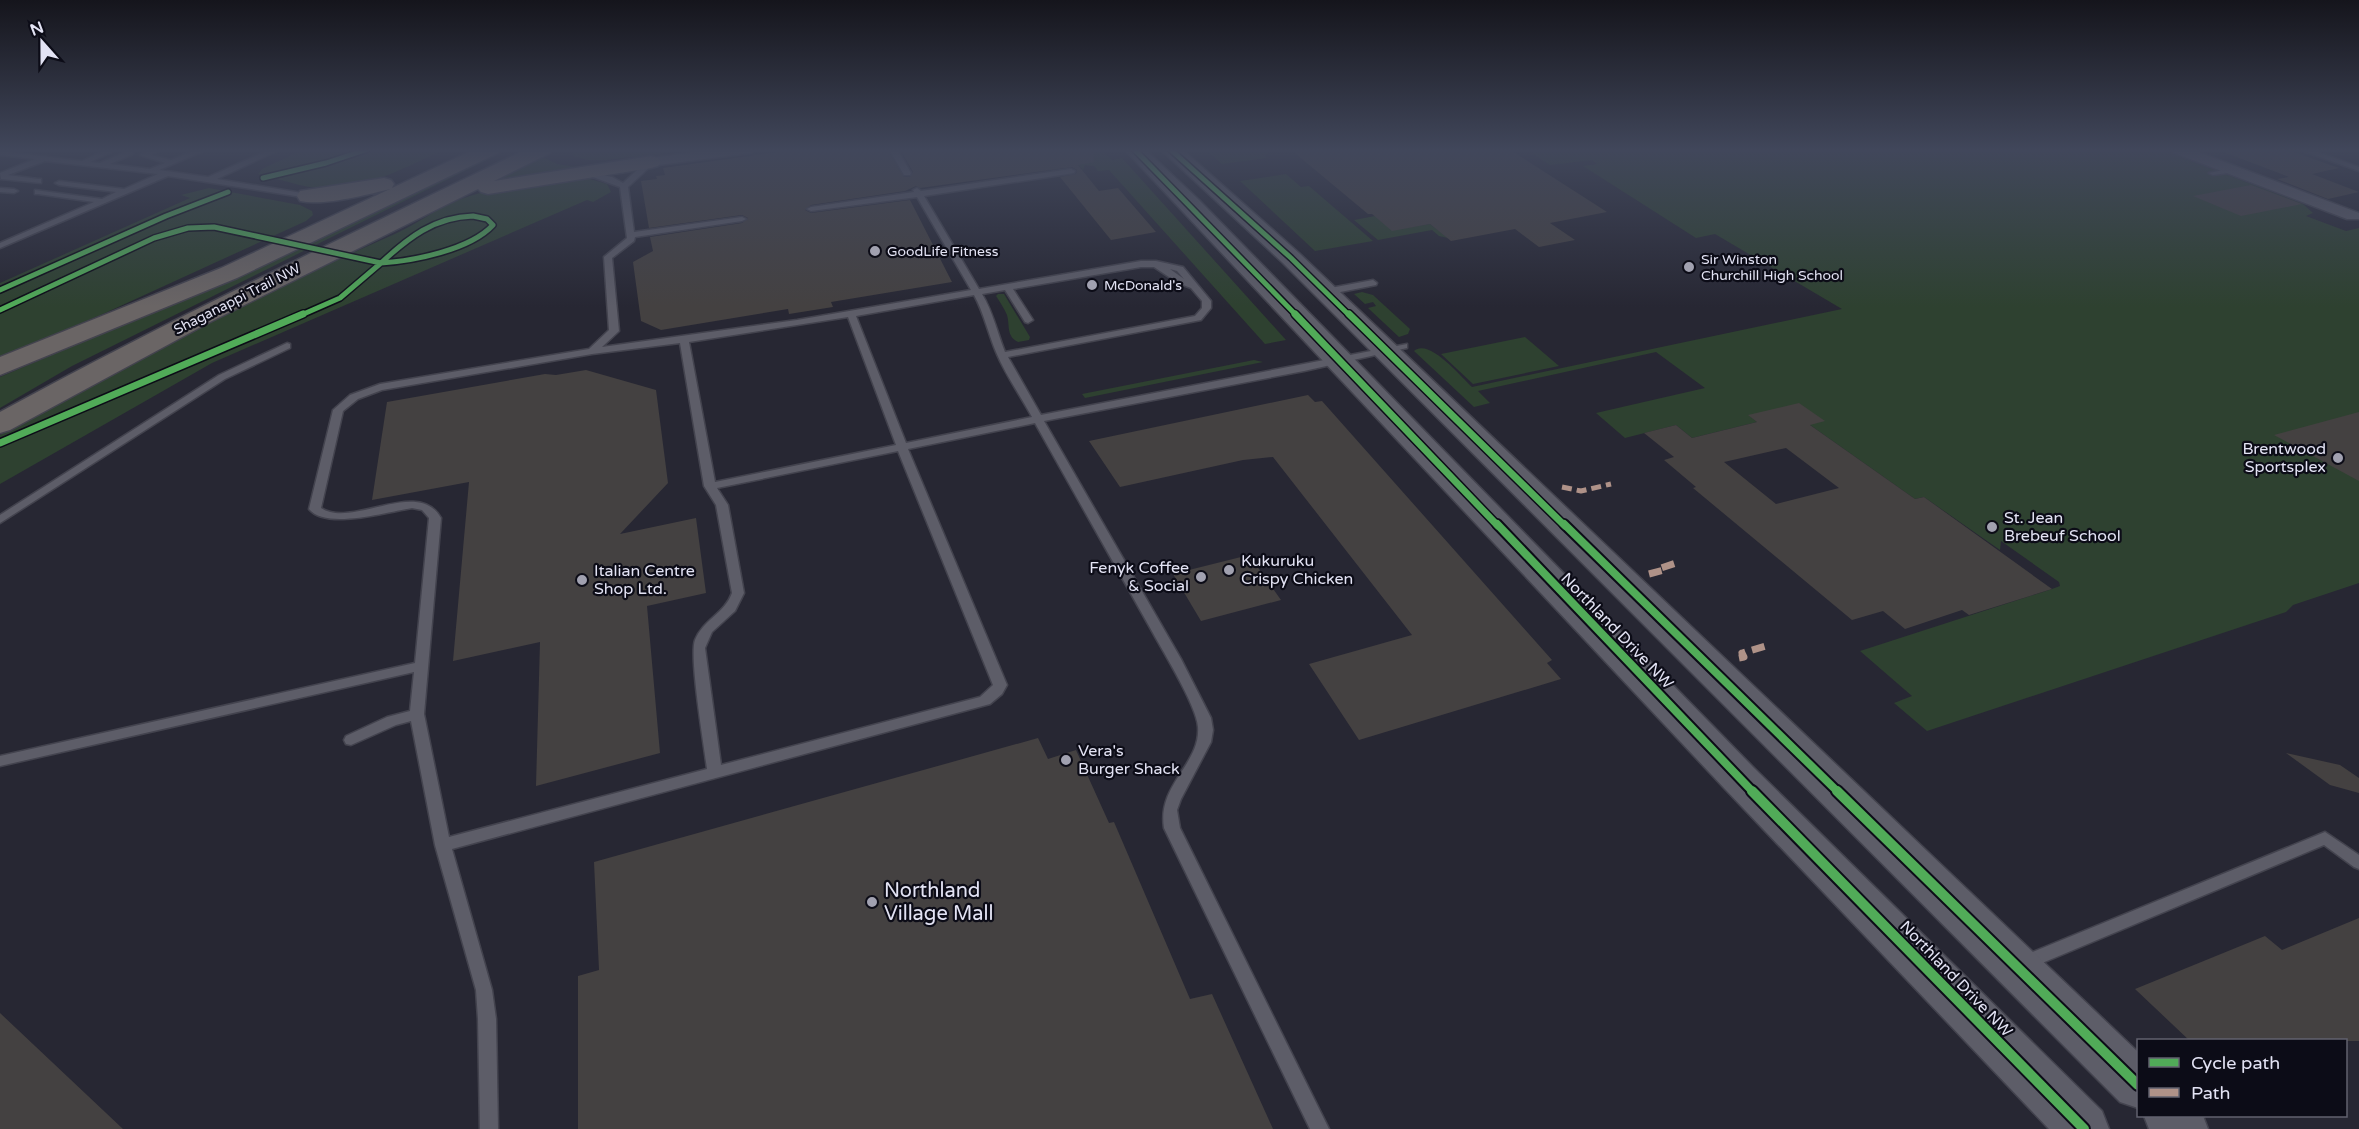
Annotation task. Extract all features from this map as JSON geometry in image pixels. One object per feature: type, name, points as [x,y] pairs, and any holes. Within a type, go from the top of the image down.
[{"type":"main road","points":[[316,202],[325,209],[331,223]]},
{"type":"main road","name":"Shaganappi Trail NW","points":[[0,367],[229,273],[377,202]]},
{"type":"main road","name":"Shaganappi Trail NW","points":[[0,424],[80,378],[435,202]]},
{"type":"street","name":"Northland Drive NW","points":[[1197,202],[1375,352],[2137,1083]]},
{"type":"street","name":"Northland Drive NW","points":[[1227,202],[1325,292],[1739,778],[2084,1129]]},
{"type":"street","points":[[2317,202],[2356,216]]},
{"type":"street","points":[[2326,222],[2356,216]]},
{"type":"street","points":[[2170,1117],[2183,1129]]},
{"type":"lane","points":[[0,246],[101,202]]},
{"type":"lane","points":[[592,351],[614,331],[608,257],[631,239],[626,202]]},
{"type":"lane","points":[[811,209],[857,202]]},
{"type":"lane","points":[[924,202],[987,310],[990,326],[1002,355],[1174,659],[1204,718],[1206,725],[1203,742],[1169,812],[1172,828],[1320,1129]]},
{"type":"lane","points":[[630,235],[742,219]]},
{"type":"lane","points":[[489,1129],[487,1019],[484,990],[443,845],[417,714],[435,518],[432,510],[424,506],[412,505],[336,517],[319,513],[315,509],[338,410],[354,397],[380,387],[592,351],[684,340],[851,314],[1126,266],[1156,264],[1181,281],[1194,286],[1208,304],[1198,318],[1002,355]]},
{"type":"lane","points":[[1325,292],[1373,283]]},
{"type":"lane","points":[[1007,286],[1028,320]]},
{"type":"lane","points":[[443,845],[985,701],[997,691],[1000,685],[902,447],[851,314]]},
{"type":"lane","points":[[684,340],[710,486],[722,505],[738,593],[736,603],[709,625],[701,637],[699,648],[715,772]]},
{"type":"lane","points":[[0,520],[222,377],[287,346]]},
{"type":"lane","points":[[710,486],[1375,352]]},
{"type":"lane","points":[[0,761],[422,666]]},
{"type":"lane","points":[[351,740],[392,721],[417,714]]},
{"type":"lane","points":[[2017,967],[2325,838],[2359,863]]},
{"type":"green space","points":[[182,202],[282,202],[300,205],[312,211],[313,215],[306,221],[103,314],[0,357],[0,283]]},
{"type":"green space","points":[[389,202],[403,202],[72,366],[0,408],[0,377],[153,312]]},
{"type":"green space","points":[[455,202],[583,202],[212,363],[0,484],[0,435],[96,379],[195,327],[404,229]]},
{"type":"green space","points":[[1137,202],[1161,202],[1286,340],[1265,344]]},
{"type":"green space","points":[[1262,202],[1327,202],[1373,241],[1315,251]]},
{"type":"green space","points":[[1639,202],[2297,202],[2313,213],[2306,216],[2346,231],[2359,228],[2359,583],[2293,605],[2286,612],[1927,731],[1894,703],[1912,696],[1860,651],[2052,589],[2060,586],[2059,582],[2001,541],[2000,550],[1924,497],[1915,499],[1810,425],[1749,415],[1757,422],[1692,438],[1676,425],[1625,438],[1596,413],[1705,388],[1656,352],[1478,391],[1490,403],[1474,407],[1414,351],[1420,348],[1436,354],[1472,387],[1842,309],[1715,234],[1696,238]]},
{"type":"green space","points":[[1375,216],[1392,230],[1430,224],[1448,238],[1439,236],[1432,230],[1378,240],[1354,220]]},
{"type":"green space","points":[[1362,292],[1373,295],[1410,329],[1408,334],[1399,337],[1368,308],[1376,306],[1373,302],[1365,304],[1354,294]]},
{"type":"green space","points":[[1004,294],[1030,337],[1029,340],[1018,342],[1014,340],[1009,330],[1007,315],[996,296]]},
{"type":"green space","points":[[1525,337],[1559,366],[1473,384],[1441,354]]},
{"type":"green space","points":[[1254,360],[1263,362],[1085,398],[1082,394]]},
{"type":"building","points":[[645,202],[833,202],[811,205],[805,210],[811,213],[911,202],[952,282],[831,302],[833,307],[789,314],[788,309],[661,330],[641,321],[633,262],[653,251],[650,237],[742,223],[748,218],[742,215],[649,228]]},
{"type":"building","points":[[1080,202],[1130,202],[1156,232],[1111,240]]},
{"type":"building","points":[[1353,202],[1591,202],[1607,212],[1550,223],[1575,240],[1539,247],[1515,229],[1451,241],[1430,224],[1392,231],[1372,214],[1368,214]]},
{"type":"building","points":[[2207,202],[2296,202],[2302,204],[2241,216]]},
{"type":"building","points":[[586,370],[656,390],[668,483],[620,534],[696,518],[706,593],[647,606],[660,753],[536,786],[540,642],[453,661],[469,482],[372,500],[387,402],[545,374],[556,375]]},
{"type":"building","points":[[1308,395],[1315,402],[1322,401],[1552,660],[1547,663],[1561,679],[1359,740],[1309,664],[1412,635],[1273,457],[1243,460],[1120,487],[1089,441]]},
{"type":"building","points":[[1799,403],[1825,421],[1810,425],[1915,499],[1924,497],[2052,589],[1969,615],[1962,610],[1905,629],[1883,611],[1852,620],[1693,488],[1696,487],[1664,460],[1674,457],[1644,433],[1676,425],[1692,438],[1757,422],[1748,415]],"holes":[[[1786,448],[1839,488],[1776,504],[1724,462]]]},
{"type":"building","name":"Brentwood Sportsplex","points":[[2359,412],[2359,481],[2274,435]]},
{"type":"building","points":[[1249,555],[1281,600],[1201,621],[1173,574]]},
{"type":"building","name":"Northland Village Mall","points":[[1038,738],[1048,759],[1076,750],[1109,823],[1114,822],[1190,999],[1212,994],[1273,1129],[578,1129],[578,976],[599,970],[594,862]]},
{"type":"building","points":[[2286,753],[2340,765],[2359,778],[2359,793],[2330,785]]},
{"type":"building","points":[[2359,918],[2359,1041],[2347,1041],[2347,1039],[2188,1039],[2135,989],[2265,936],[2282,950]]},
{"type":"building","points":[[0,1013],[123,1129],[0,1129]]},
{"type":"marked path","points":[[1562,487],[1581,491],[1611,484]]},
{"type":"marked path","points":[[1649,574],[1664,570],[1661,568],[1676,563]]},
{"type":"marked path","points":[[1739,658],[1744,657],[1742,653],[1766,646]]},
{"type":"cycle path","points":[[0,290],[203,202]]},
{"type":"cycle path","points":[[1188,202],[1739,778],[2084,1129]]},
{"type":"cycle path","points":[[1228,202],[1291,258],[2137,1084]]},
{"type":"cycle path","points":[[0,310],[154,238],[188,228],[214,227],[374,263],[385,263],[457,247],[486,233],[493,225],[487,219],[476,216],[454,217],[440,221],[414,234],[391,253],[379,264],[368,274],[366,277],[340,298],[0,443]]},
{"type":"place","name":"GoodLife Fitness","points":[[875,251]]},
{"type":"place","name":"Sir Winston Churchill High School","points":[[1689,267]]},
{"type":"place","name":"McDonald's","points":[[1092,285]]},
{"type":"place","name":"Brentwood Sportsplex","points":[[2338,458]]},
{"type":"place","name":"St. Jean Brebeuf School","points":[[1992,527]]},
{"type":"place","name":"Kukuruku Crispy Chicken","points":[[1229,570]]},
{"type":"place","name":"Fenyk Coffee & Social","points":[[1201,577]]},
{"type":"place","name":"Italian Centre Shop Ltd.","points":[[582,580]]},
{"type":"place","name":"Vera's Burger Shack","points":[[1066,760]]},
{"type":"place","name":"Northland Village Mall","points":[[872,902]]}]
